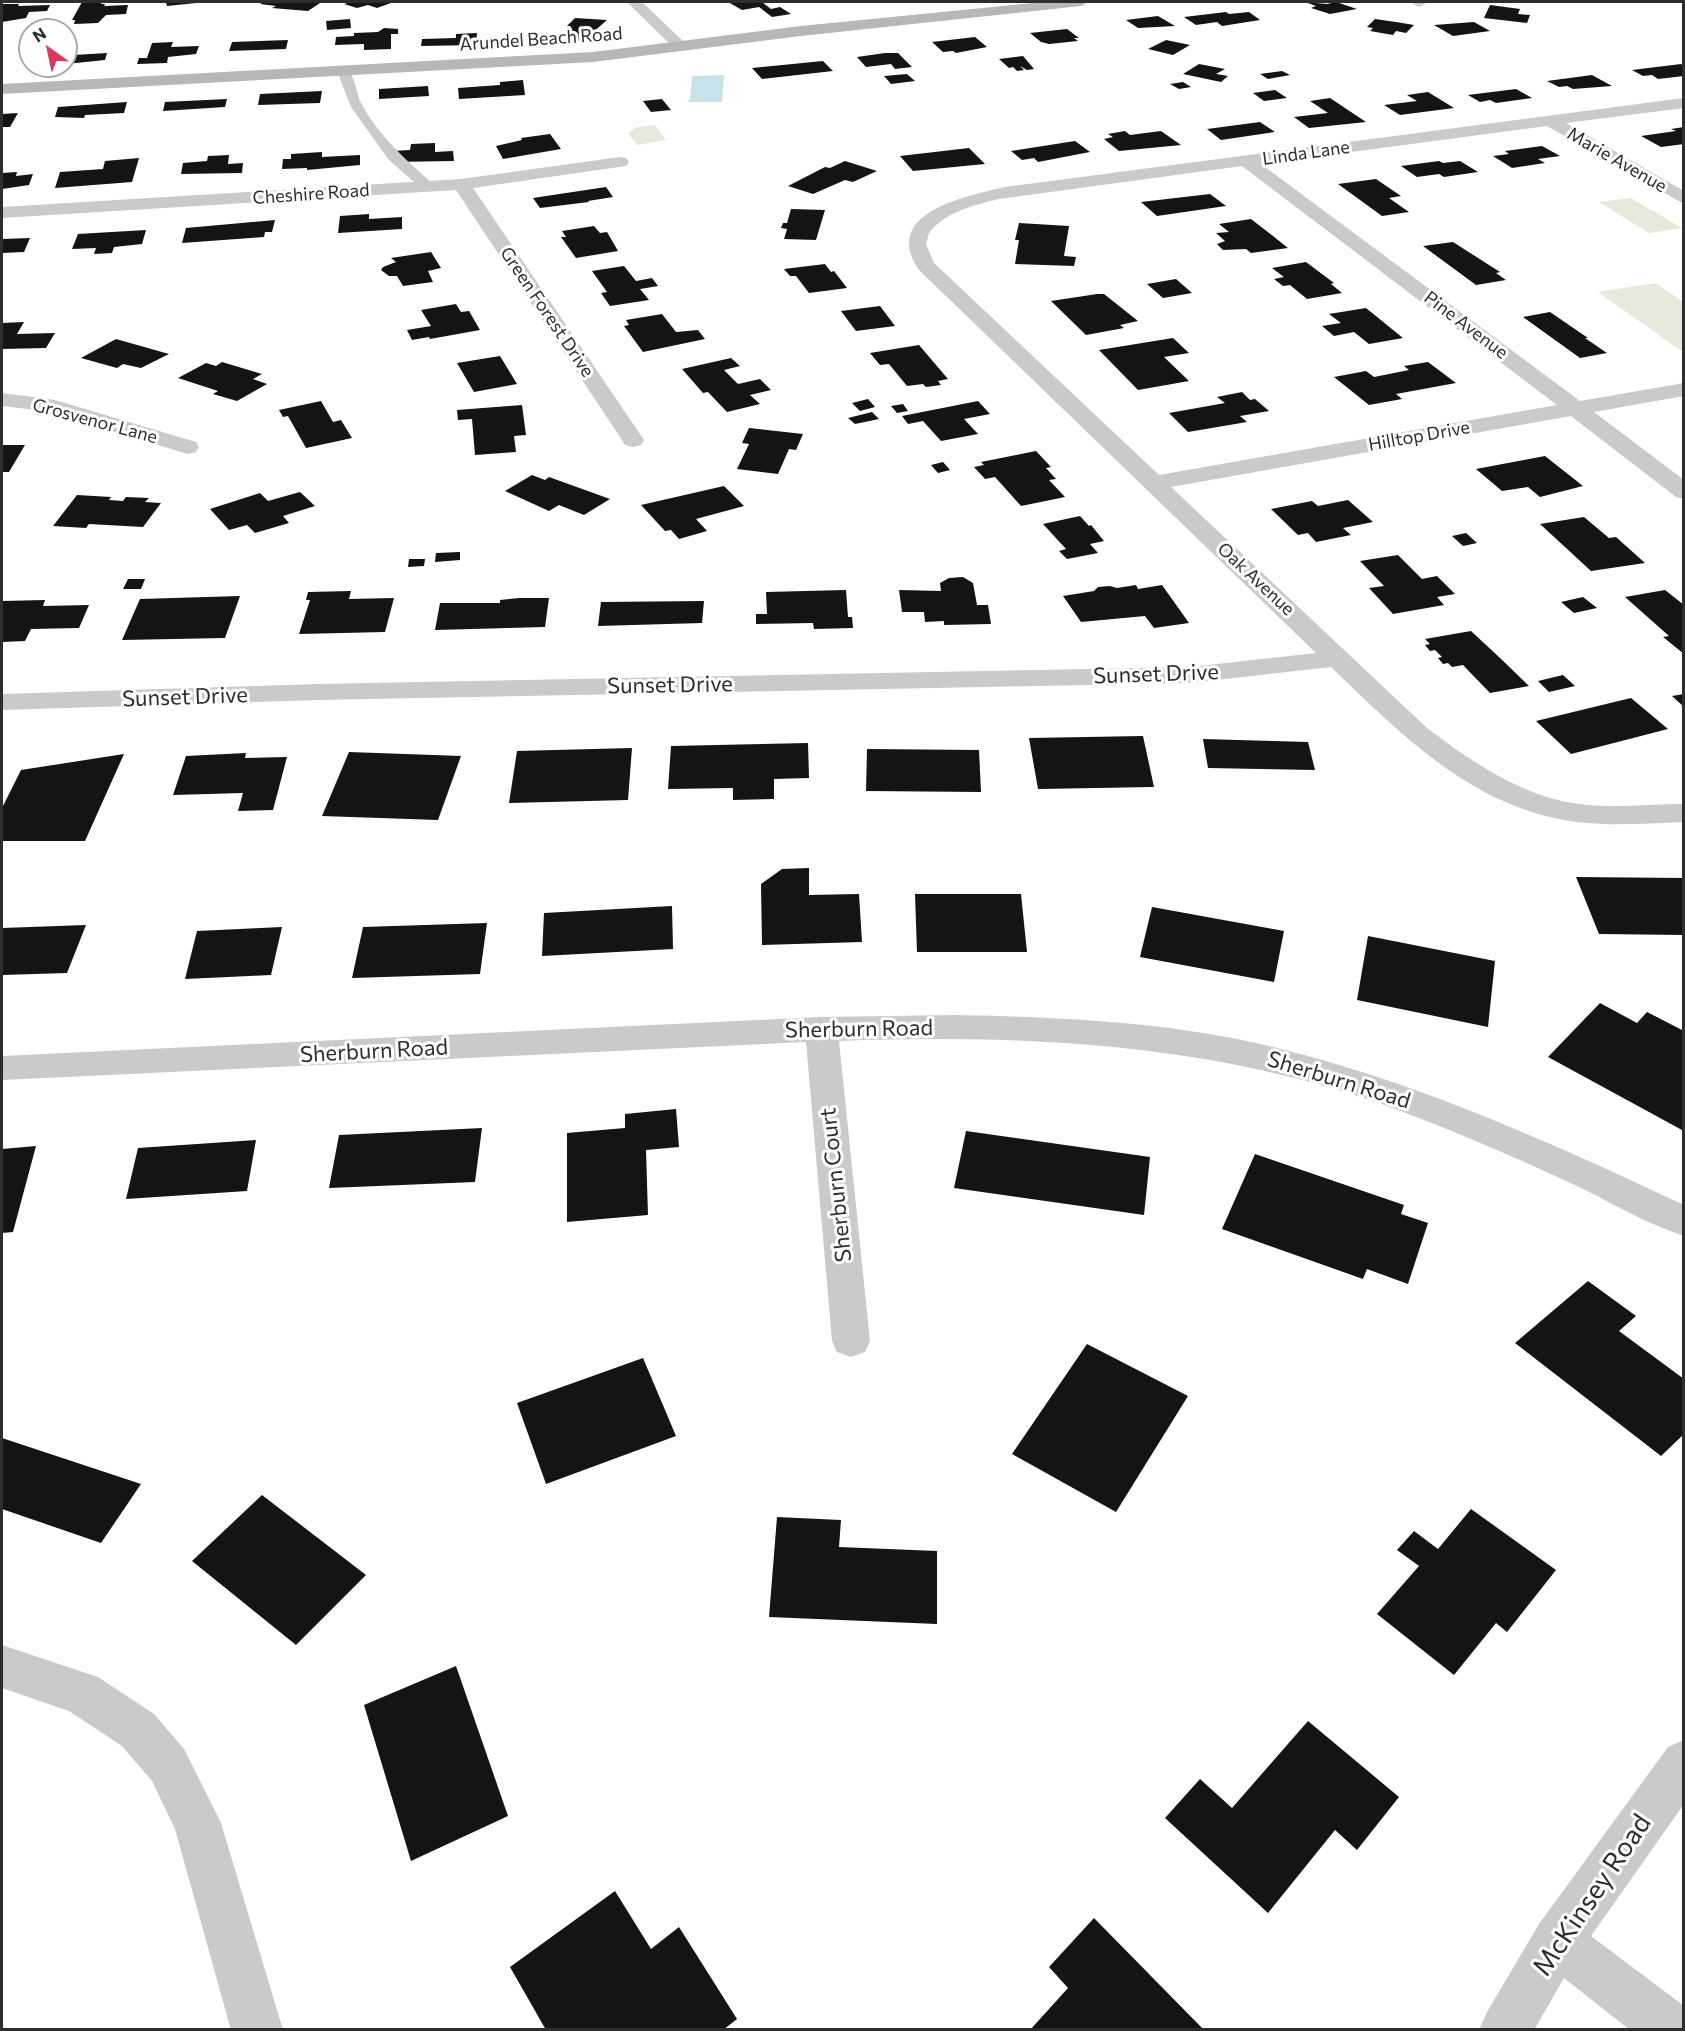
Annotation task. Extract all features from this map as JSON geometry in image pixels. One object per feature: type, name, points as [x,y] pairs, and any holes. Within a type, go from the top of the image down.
[{"type":"street","points":[[633,2],[681,47]]},
{"type":"street","name":"Arundel Beach Road","points":[[2,89],[593,57],[810,30],[1081,2]]},
{"type":"street","points":[[696,31],[707,44]]},
{"type":"street","name":"Linda Lane","points":[[933,218],[953,207],[1005,192],[1683,103]]},
{"type":"street","name":"Marie Avenue","points":[[1550,121],[1683,199]]},
{"type":"street","name":"Pine Avenue","points":[[1246,161],[1683,492]]},
{"type":"street","name":"Cheshire Road","points":[[2,213],[461,184],[620,162]]},
{"type":"street","name":"Green Forest Drive","points":[[461,184],[633,440]]},
{"type":"street","name":"Oak Avenue","points":[[933,218],[919,234],[917,244],[926,266],[1417,734],[1456,764],[1496,788],[1534,804],[1585,814],[1683,813]]},
{"type":"street","name":"Hilltop Drive","points":[[1154,483],[1683,389]]},
{"type":"street","name":"Grosvenor Lane","points":[[2,400],[47,405],[188,447]]},
{"type":"street","name":"Sunset Drive","points":[[2,702],[330,692],[1190,675],[1338,658]]},
{"type":"street","name":"Sherburn Road","points":[[2,1068],[821,1029],[1029,1027],[1128,1033],[1252,1054],[1370,1087],[1484,1129],[1591,1175],[1683,1222]]},
{"type":"street","name":"Sherburn Court","points":[[821,1029],[851,1341]]},
{"type":"street","points":[[2,1667],[82,1693],[138,1730],[168,1765],[197,1823],[257,2030]]},
{"type":"street","name":"McKinsey Road","points":[[1505,2030],[1557,1942],[1683,1762]]},
{"type":"street","points":[[1557,1942],[1673,2030]]},
{"type":"lane","points":[[344,70],[355,104],[394,157],[427,186]]},
{"type":"shaded area","points":[[655,125],[666,140],[637,145],[628,133],[637,127]]},
{"type":"shaded area","points":[[1631,198],[1682,228],[1649,233],[1599,202]]},
{"type":"shaded area","points":[[1656,283],[1683,302],[1683,352],[1598,292]]},
{"type":"water","points":[[724,75],[722,102],[687,102],[690,99],[692,76]]},
{"type":"building","points":[[82,2],[102,2],[104,6],[128,5],[126,14],[106,15],[98,23],[78,24],[78,18],[73,18]]},
{"type":"building","points":[[166,2],[196,2],[196,3],[167,6]]},
{"type":"building","points":[[264,2],[320,3],[308,11],[272,8],[276,6],[260,4]]},
{"type":"building","points":[[351,2],[391,3],[377,8],[368,5],[357,8],[344,4]]},
{"type":"building","points":[[728,2],[762,2],[771,9],[780,7],[791,14],[772,17],[759,7],[742,10]]},
{"type":"building","points":[[1305,2],[1327,4],[1336,2],[1357,9],[1330,14],[1311,8],[1316,6]]},
{"type":"building","points":[[2,4],[50,5],[47,11],[29,12],[26,18],[2,22]]},
{"type":"building","points":[[1490,5],[1520,9],[1518,14],[1530,15],[1527,23],[1484,18]]},
{"type":"building","points":[[1226,12],[1229,14],[1249,12],[1260,20],[1222,26],[1217,22],[1196,25],[1184,17]]},
{"type":"building","points":[[1158,16],[1175,26],[1138,28],[1126,20]]},
{"type":"building","points":[[575,18],[607,20],[583,41],[565,40],[571,34],[564,33],[571,26],[567,26]]},
{"type":"building","points":[[350,19],[351,28],[327,30],[326,21]]},
{"type":"building","points":[[1375,19],[1414,25],[1406,33],[1396,31],[1393,35],[1370,31],[1373,28],[1367,27]]},
{"type":"building","points":[[1474,22],[1490,31],[1453,36],[1434,25]]},
{"type":"building","points":[[384,28],[398,29],[398,34],[391,34],[391,49],[364,50],[364,44],[335,45],[336,37],[354,36],[354,33],[378,32]]},
{"type":"building","points":[[1067,29],[1079,38],[1074,38],[1078,41],[1049,44],[1041,42],[1030,33]]},
{"type":"building","points":[[477,33],[476,45],[421,46],[422,39],[456,38],[456,34]]},
{"type":"building","points":[[975,37],[987,47],[956,53],[943,52],[932,42]]},
{"type":"building","points":[[288,40],[286,49],[229,51],[232,42]]},
{"type":"building","points":[[1166,40],[1190,45],[1173,55],[1148,49]]},
{"type":"building","points":[[173,42],[171,47],[199,46],[196,54],[168,57],[167,63],[137,64],[139,58],[147,58],[152,43]]},
{"type":"building","points":[[107,53],[105,60],[78,63],[78,55]]},
{"type":"building","points":[[898,53],[912,67],[895,69],[891,64],[866,67],[857,57]]},
{"type":"building","points":[[1023,56],[1034,69],[1027,70],[1020,66],[1024,70],[1017,71],[1013,67],[1009,68],[999,59]]},
{"type":"building","points":[[823,61],[833,71],[762,79],[752,68]]},
{"type":"building","points":[[1199,64],[1225,69],[1216,74],[1228,76],[1221,82],[1183,74]]},
{"type":"building","points":[[1681,64],[1684,66],[1684,76],[1658,79],[1652,75],[1643,76],[1632,70]]},
{"type":"building","points":[[1282,71],[1290,75],[1268,79],[1260,74]]},
{"type":"building","points":[[907,74],[915,81],[891,84],[884,76]]},
{"type":"building","points":[[1592,75],[1612,86],[1573,89],[1567,86],[1559,87],[1547,81]]},
{"type":"building","points":[[523,80],[525,95],[459,99],[458,88],[500,85],[500,82]]},
{"type":"building","points":[[1183,82],[1191,87],[1179,89],[1170,84]]},
{"type":"building","points":[[428,86],[429,96],[379,99],[379,89]]},
{"type":"building","points":[[1516,89],[1532,98],[1496,103],[1490,100],[1480,102],[1468,95]]},
{"type":"building","points":[[1275,90],[1287,98],[1264,101],[1253,93]]},
{"type":"building","points":[[322,91],[320,103],[258,105],[260,94]]},
{"type":"building","points":[[1428,92],[1454,108],[1400,115],[1384,105],[1417,101],[1407,95]]},
{"type":"building","points":[[1330,98],[1366,122],[1309,128],[1294,117],[1328,113],[1310,101]]},
{"type":"building","points":[[227,99],[225,107],[163,111],[165,102]]},
{"type":"building","points":[[662,99],[671,110],[651,112],[643,101]]},
{"type":"building","points":[[127,102],[124,113],[85,115],[84,118],[55,117],[58,107]]},
{"type":"building","points":[[18,113],[10,127],[2,127],[2,114]]},
{"type":"building","points":[[1260,122],[1275,132],[1221,140],[1207,129]]},
{"type":"building","points":[[1684,127],[1684,144],[1661,147],[1641,136],[1676,131],[1671,129]]},
{"type":"building","points":[[1125,131],[1130,135],[1161,131],[1181,145],[1119,151],[1104,139],[1113,137],[1108,134]]},
{"type":"building","points":[[550,134],[561,149],[503,159],[496,146],[522,140],[521,138]]},
{"type":"building","points":[[1075,141],[1090,152],[1038,162],[1034,158],[1022,160],[1011,151]]},
{"type":"building","points":[[435,143],[435,152],[453,151],[454,161],[392,162],[392,151],[410,150],[411,144]]},
{"type":"building","points":[[1542,146],[1560,156],[1538,159],[1545,163],[1512,168],[1493,156],[1509,154],[1505,151]]},
{"type":"building","points":[[969,148],[985,164],[913,171],[900,156]]},
{"type":"building","points":[[322,152],[322,157],[360,155],[360,165],[307,170],[307,168],[282,169],[283,159],[291,159],[291,154]]},
{"type":"building","points":[[229,155],[228,164],[243,163],[242,173],[181,174],[183,163],[207,161],[208,156]]},
{"type":"building","points":[[139,158],[132,182],[55,188],[60,172],[103,169],[105,161]]},
{"type":"building","points":[[845,161],[877,171],[853,182],[845,180],[813,194],[788,186],[825,167],[830,168]]},
{"type":"building","points":[[1439,161],[1443,163],[1460,161],[1478,172],[1444,177],[1439,174],[1417,177],[1401,166]]},
{"type":"building","points":[[17,172],[16,176],[33,174],[29,185],[2,189],[2,173]]},
{"type":"building","points":[[1376,179],[1401,196],[1389,198],[1409,212],[1382,216],[1338,184]]},
{"type":"building","points":[[606,187],[613,197],[589,202],[540,208],[533,198]]},
{"type":"building","points":[[1210,194],[1226,206],[1157,216],[1141,202]]},
{"type":"building","points":[[791,209],[825,210],[816,240],[784,239],[787,229],[781,228],[783,223],[787,223]]},
{"type":"building","points":[[369,214],[369,219],[402,217],[402,229],[338,233],[340,216]]},
{"type":"building","points":[[1251,219],[1288,248],[1251,253],[1246,249],[1223,250],[1217,244],[1225,241],[1216,233],[1229,232],[1219,224]]},
{"type":"building","points":[[275,220],[272,232],[265,232],[264,237],[182,243],[186,228]]},
{"type":"building","points":[[1019,223],[1069,226],[1064,256],[1076,257],[1074,266],[1015,264],[1019,240],[1015,240]]},
{"type":"building","points":[[594,226],[600,233],[607,232],[618,251],[576,258],[561,237],[566,237],[562,231]]},
{"type":"building","points":[[146,230],[142,244],[114,247],[112,253],[94,254],[96,248],[72,249],[78,234]]},
{"type":"building","points":[[30,238],[24,252],[2,253],[2,239]]},
{"type":"building","points":[[1453,242],[1500,272],[1496,273],[1506,280],[1476,285],[1423,246]]},
{"type":"building","points":[[431,252],[441,268],[428,271],[433,282],[403,286],[397,276],[389,276],[381,270],[396,262],[391,258]]},
{"type":"building","points":[[1306,262],[1334,283],[1331,284],[1342,293],[1307,299],[1290,285],[1283,286],[1274,279],[1284,277],[1272,268]]},
{"type":"building","points":[[825,264],[831,272],[834,271],[847,288],[809,293],[796,276],[790,276],[784,269]]},
{"type":"building","points":[[624,266],[636,281],[652,278],[658,286],[640,289],[649,300],[610,306],[601,293],[607,292],[592,271]]},
{"type":"building","points":[[1176,279],[1192,293],[1163,298],[1147,284]]},
{"type":"building","points":[[1104,294],[1138,321],[1120,325],[1124,328],[1086,335],[1051,301]]},
{"type":"building","points":[[456,304],[461,312],[469,311],[480,330],[412,340],[407,330],[431,326],[421,310]]},
{"type":"building","points":[[880,306],[895,326],[856,331],[841,311]]},
{"type":"building","points":[[1366,308],[1403,338],[1369,344],[1354,332],[1334,336],[1322,326],[1341,323],[1329,314]]},
{"type":"building","points":[[1550,312],[1607,353],[1580,358],[1523,317]]},
{"type":"building","points":[[662,314],[676,332],[698,330],[705,339],[643,352],[624,326],[629,325],[626,320]]},
{"type":"building","points":[[24,322],[17,334],[55,333],[46,348],[2,349],[2,323]]},
{"type":"building","points":[[1173,338],[1189,353],[1164,357],[1189,381],[1138,390],[1099,350]]},
{"type":"building","points":[[116,339],[169,354],[141,368],[123,364],[117,368],[81,358]]},
{"type":"building","points":[[919,345],[948,379],[938,381],[941,385],[907,386],[889,364],[880,365],[870,353]]},
{"type":"building","points":[[500,356],[517,384],[474,392],[457,363]]},
{"type":"building","points":[[731,358],[740,366],[724,370],[738,384],[760,379],[771,390],[750,395],[760,404],[727,412],[708,392],[703,393],[682,369]]},
{"type":"building","points":[[222,362],[262,374],[253,379],[267,384],[237,401],[213,394],[218,391],[178,378],[206,363],[216,366]]},
{"type":"building","points":[[1428,362],[1456,383],[1396,394],[1402,399],[1369,405],[1334,377],[1366,371],[1374,377],[1409,370],[1404,366]]},
{"type":"building","points":[[1242,392],[1250,400],[1255,399],[1269,411],[1240,416],[1247,422],[1188,432],[1169,413],[1225,403],[1217,397]]},
{"type":"building","points":[[868,399],[875,407],[860,411],[852,403]]},
{"type":"building","points":[[321,401],[333,422],[341,420],[352,438],[306,448],[288,416],[283,417],[279,410]]},
{"type":"building","points":[[978,401],[990,414],[964,419],[978,434],[941,441],[923,421],[908,424],[902,416]]},
{"type":"building","points":[[903,404],[908,411],[897,413],[891,406]]},
{"type":"building","points":[[522,405],[526,435],[514,436],[516,452],[475,455],[472,419],[458,420],[457,410]]},
{"type":"building","points":[[872,412],[879,419],[855,424],[848,418]]},
{"type":"building","points":[[749,428],[803,434],[796,450],[789,449],[778,474],[737,469],[749,444],[742,443]]},
{"type":"building","points":[[2,445],[25,445],[9,472],[2,472]]},
{"type":"building","points":[[1036,451],[1051,467],[1046,468],[1056,479],[1049,480],[1065,497],[1021,506],[995,477],[985,479],[974,467],[984,465],[981,462]]},
{"type":"building","points":[[1545,456],[1583,486],[1540,497],[1528,487],[1502,491],[1476,469]]},
{"type":"building","points":[[943,462],[950,470],[938,473],[931,465]]},
{"type":"building","points":[[532,475],[545,480],[549,477],[610,499],[584,515],[559,505],[549,511],[505,491]]},
{"type":"building","points":[[724,486],[744,506],[696,519],[707,531],[679,539],[671,530],[665,531],[641,505]]},
{"type":"building","points":[[300,492],[315,506],[283,516],[289,523],[255,533],[247,525],[229,530],[210,509],[260,493],[268,501]]},
{"type":"building","points":[[77,495],[111,497],[109,500],[123,501],[126,497],[149,498],[145,502],[161,503],[143,527],[89,524],[86,528],[53,526]]},
{"type":"building","points":[[1348,500],[1373,522],[1343,528],[1351,535],[1316,542],[1308,533],[1298,535],[1271,509],[1312,501],[1318,506]]},
{"type":"building","points":[[1080,516],[1104,541],[1090,544],[1098,553],[1067,559],[1059,551],[1066,549],[1043,524]]},
{"type":"building","points":[[1584,517],[1609,538],[1616,537],[1645,563],[1591,571],[1540,524]]},
{"type":"building","points":[[1466,533],[1477,543],[1463,546],[1452,536]]},
{"type":"building","points":[[460,552],[460,560],[435,562],[436,553]]},
{"type":"building","points":[[1398,555],[1422,579],[1437,576],[1455,594],[1437,597],[1444,605],[1393,614],[1369,588],[1384,586],[1360,561]]},
{"type":"building","points":[[409,559],[425,559],[424,566],[408,567]]},
{"type":"building","points":[[963,577],[973,583],[977,605],[988,605],[991,624],[944,625],[944,621],[925,622],[924,612],[902,612],[899,590],[941,591],[940,583],[949,578]]},
{"type":"building","points":[[128,579],[145,579],[141,589],[123,589]]},
{"type":"building","points":[[1136,585],[1138,589],[1162,585],[1189,623],[1154,628],[1145,616],[1081,622],[1063,596],[1094,591],[1098,587],[1117,588]]},
{"type":"building","points":[[846,590],[848,617],[852,617],[853,628],[814,629],[813,623],[756,624],[756,614],[767,614],[766,592]]},
{"type":"building","points":[[1665,590],[1684,605],[1684,654],[1663,637],[1669,636],[1625,597]]},
{"type":"building","points":[[351,591],[349,599],[394,598],[385,632],[299,634],[310,600],[306,600],[308,592]]},
{"type":"building","points":[[240,596],[225,638],[122,640],[140,599]]},
{"type":"building","points":[[1583,597],[1597,608],[1574,613],[1561,602]]},
{"type":"building","points":[[549,598],[545,627],[435,630],[440,603],[500,603],[500,600]]},
{"type":"building","points":[[45,600],[43,606],[89,605],[79,628],[31,629],[25,641],[2,642],[2,601]]},
{"type":"building","points":[[704,601],[702,623],[598,626],[601,602]]},
{"type":"building","points":[[1471,631],[1529,686],[1490,693],[1463,665],[1452,667],[1448,663],[1443,664],[1438,658],[1442,657],[1435,650],[1430,651],[1425,645],[1430,644],[1425,639]]},
{"type":"building","points":[[1563,675],[1575,686],[1549,692],[1538,681]]},
{"type":"building","points":[[1684,694],[1684,707],[1672,696]]},
{"type":"building","points":[[1631,698],[1668,729],[1571,754],[1536,721]]},
{"type":"building","points":[[1143,736],[1154,787],[1038,789],[1029,738]]},
{"type":"building","points":[[1203,739],[1308,742],[1315,770],[1208,768]]},
{"type":"building","points":[[808,743],[809,778],[774,779],[774,799],[733,800],[733,788],[668,789],[671,746]]},
{"type":"building","points":[[632,748],[628,800],[509,803],[517,751]]},
{"type":"building","points":[[867,749],[979,750],[981,792],[866,791]]},
{"type":"building","points":[[349,752],[461,756],[438,820],[322,816]]},
{"type":"building","points":[[246,753],[245,758],[287,757],[273,810],[238,811],[243,793],[173,795],[186,756]]},
{"type":"building","points":[[124,754],[85,841],[2,841],[2,808],[21,770]]},
{"type":"building","points":[[809,868],[809,895],[859,894],[862,942],[762,945],[761,884],[782,869]]},
{"type":"building","points":[[1576,877],[1684,878],[1684,935],[1599,934]]},
{"type":"building","points":[[915,894],[1021,894],[1027,952],[917,952]]},
{"type":"building","points":[[672,906],[673,949],[542,956],[544,913]]},
{"type":"building","points":[[1152,907],[1284,931],[1274,982],[1140,957]]},
{"type":"building","points":[[487,923],[480,974],[352,978],[363,927]]},
{"type":"building","points":[[86,925],[67,973],[2,975],[2,928]]},
{"type":"building","points":[[282,927],[271,975],[185,979],[197,931]]},
{"type":"building","points":[[1368,936],[1495,961],[1488,1027],[1357,1000]]},
{"type":"building","points":[[1600,1003],[1637,1023],[1647,1012],[1684,1031],[1682,1130],[1548,1057]]},
{"type":"building","points":[[676,1109],[679,1147],[646,1150],[648,1215],[567,1222],[567,1133],[625,1128],[625,1114]]},
{"type":"building","points":[[482,1128],[475,1182],[329,1188],[339,1135]]},
{"type":"building","points":[[966,1131],[1150,1157],[1144,1215],[954,1188]]},
{"type":"building","points":[[256,1140],[247,1191],[126,1199],[138,1148]]},
{"type":"building","points":[[36,1146],[13,1232],[2,1233],[2,1149]]},
{"type":"building","points":[[1255,1154],[1404,1205],[1401,1214],[1428,1223],[1408,1284],[1367,1269],[1363,1279],[1222,1229]]},
{"type":"building","points":[[1588,1281],[1636,1316],[1619,1331],[1684,1379],[1684,1434],[1661,1456],[1515,1343]]},
{"type":"building","points":[[1087,1344],[1188,1396],[1116,1512],[1012,1454]]},
{"type":"building","points":[[643,1358],[676,1436],[546,1484],[517,1403]]},
{"type":"building","points":[[2,1438],[141,1484],[101,1543],[2,1509]]},
{"type":"building","points":[[262,1495],[366,1575],[296,1645],[192,1561]]},
{"type":"building","points":[[1471,1509],[1556,1570],[1507,1632],[1496,1623],[1454,1675],[1377,1614],[1419,1566],[1397,1550],[1414,1531],[1438,1549]]},
{"type":"building","points":[[777,1517],[841,1520],[839,1547],[937,1551],[937,1624],[769,1617]]},
{"type":"building","points":[[456,1666],[508,1816],[411,1861],[364,1705]]},
{"type":"building","points":[[1308,1721],[1399,1797],[1357,1850],[1335,1830],[1268,1913],[1165,1818],[1200,1779],[1232,1808]]},
{"type":"building","points":[[615,1891],[651,1949],[679,1927],[737,2019],[723,2030],[546,2030],[510,1967]]},
{"type":"building","points":[[1094,1918],[1204,2030],[1030,2030],[1068,1988],[1049,1967]]}]
